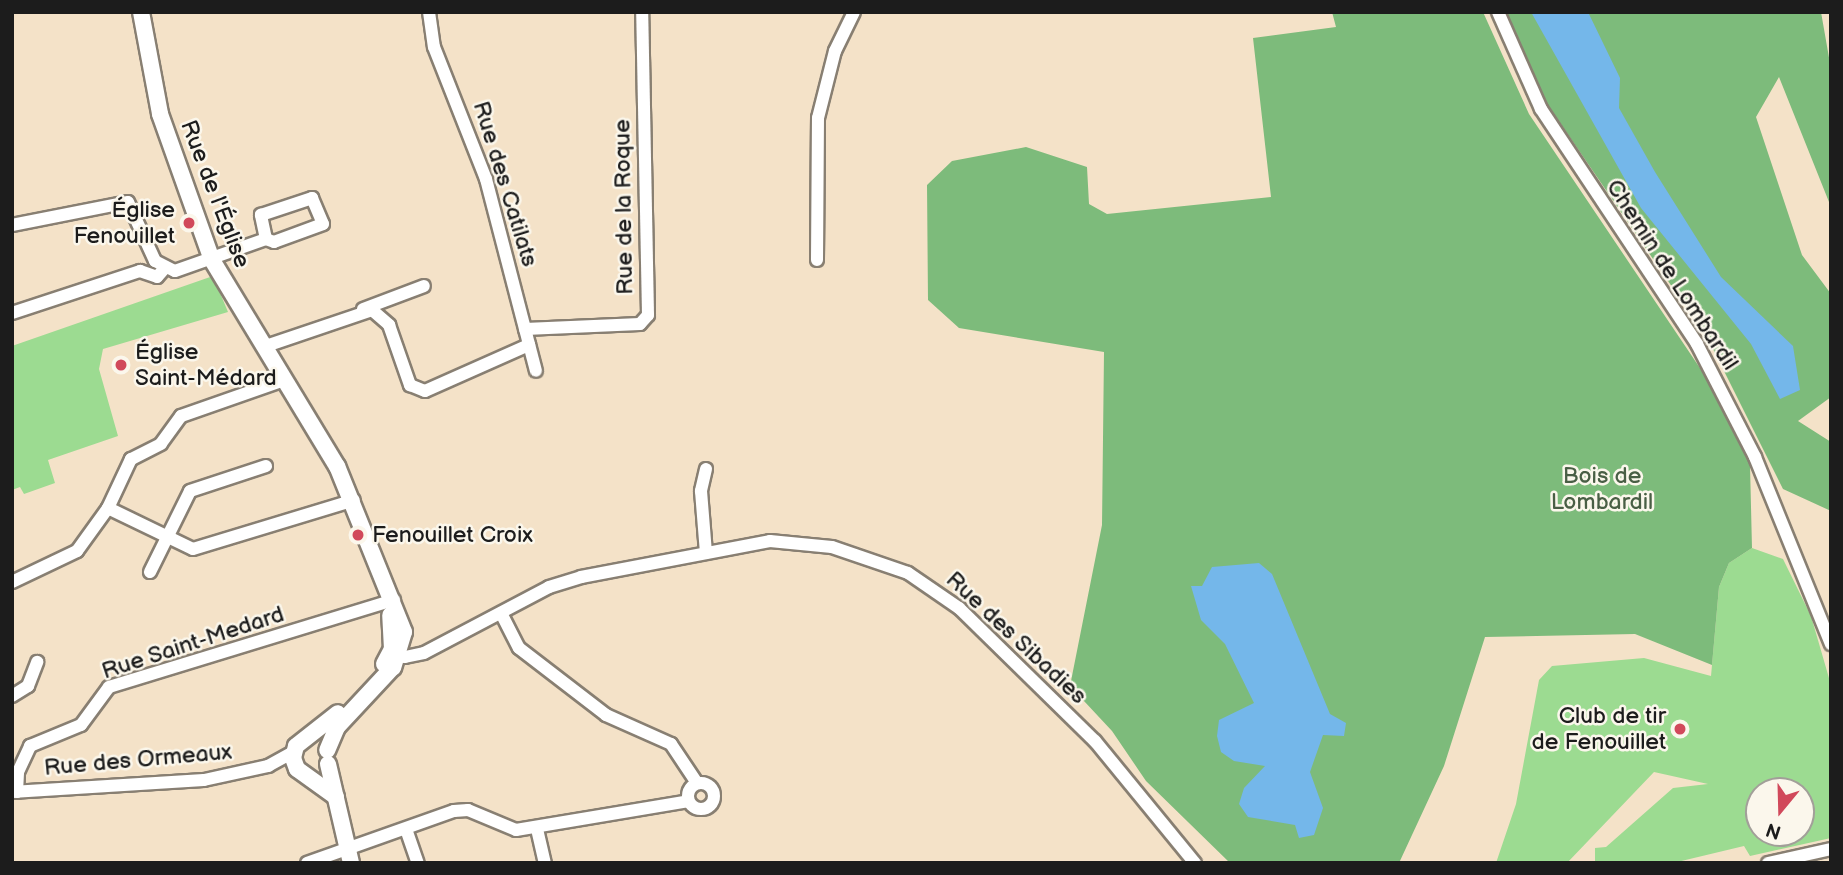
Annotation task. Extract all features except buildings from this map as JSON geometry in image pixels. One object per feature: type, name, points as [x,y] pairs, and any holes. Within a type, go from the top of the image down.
[{"type":"main road","name":"Rue de l'Église","points":[[141,12],[160,114],[212,260],[354,500],[379,564],[399,650]]},
{"type":"main road","points":[[335,797],[306,775],[293,752],[373,679],[399,650]]},
{"type":"main road","points":[[349,855],[328,757],[337,727],[399,650]]},
{"type":"main road","points":[[306,740],[328,757]]},
{"type":"main road","points":[[306,775],[328,757]]},
{"type":"street","name":"Rue des Catilats","points":[[429,12],[434,47],[486,179],[536,370]]},
{"type":"street","name":"Rue de la Roque","points":[[525,329],[640,324],[648,315],[642,12]]},
{"type":"street","points":[[817,261],[818,118],[835,51],[854,12]]},
{"type":"street","name":"Chemin de Lombardil","points":[[1497,12],[1541,109],[1697,344],[1751,449],[1831,644]]},
{"type":"street","points":[[12,313],[140,271],[158,277],[164,269],[212,260],[266,239],[274,242],[323,224],[312,198],[261,215],[266,239]]},
{"type":"street","points":[[12,225],[128,202],[164,269]]},
{"type":"street","points":[[263,347],[424,286]]},
{"type":"street","points":[[363,309],[389,325],[416,390],[463,377],[471,366],[529,345]]},
{"type":"street","points":[[12,582],[78,551],[108,508],[131,459],[161,444],[181,416],[284,380]]},
{"type":"street","points":[[150,572],[190,491],[265,466]]},
{"type":"street","points":[[706,469],[701,491],[706,553]]},
{"type":"street","points":[[108,508],[193,549],[207,547],[354,500]]},
{"type":"street","name":"Rue des Sibadies","points":[[399,650],[435,646],[565,581],[706,553],[798,541],[880,560],[933,589],[1095,741],[1195,863]]},
{"type":"street","name":"Rue Saint-Medard","points":[[15,792],[18,772],[30,746],[81,725],[109,687],[387,603]]},
{"type":"street","points":[[307,863],[349,855],[406,829],[468,810],[503,827],[537,829],[689,801],[703,808],[712,801],[711,789],[697,783],[671,744],[606,715],[519,648],[501,613]]},
{"type":"street","points":[[12,696],[28,686],[37,662]]},
{"type":"street","name":"Rue des Ormeaux","points":[[15,792],[204,780],[268,766],[293,752]]},
{"type":"street","name":"Rue des Ormeaux","points":[[268,766],[306,775]]},
{"type":"street","points":[[689,801],[697,783]]},
{"type":"street","points":[[406,829],[418,863]]},
{"type":"street","points":[[537,829],[545,863]]},
{"type":"street","points":[[1768,863],[1831,849]]},
{"type":"green space","name":"Bois de Lombardil","points":[[1332,12],[1483,12],[1529,114],[1706,377],[1744,451],[1750,465],[1752,548],[1729,563],[1719,587],[1712,665],[1635,634],[1485,637],[1444,766],[1399,863],[1230,863],[1146,781],[1112,731],[1070,686],[1102,525],[1104,352],[959,328],[928,300],[927,185],[952,161],[1026,147],[1087,167],[1089,204],[1107,214],[1271,197],[1253,38],[1336,27]]},
{"type":"green space","points":[[1497,12],[1821,12],[1831,69],[1831,207],[1779,77],[1756,117],[1802,255],[1831,294],[1831,397],[1798,421],[1831,442],[1831,511],[1783,489],[1709,341],[1539,92]]},
{"type":"green space","points":[[213,276],[228,312],[103,349],[99,369],[118,436],[48,460],[55,483],[24,494],[20,487],[12,490],[12,346]]},
{"type":"green space","name":"Club de tir de Fenouillet","points":[[1752,548],[1783,559],[1811,616],[1831,685],[1831,838],[1815,842],[1815,777],[1745,777],[1745,847],[1790,847],[1750,856],[1744,846],[1673,863],[1595,863],[1595,848],[1606,847],[1673,788],[1708,784],[1654,772],[1567,863],[1496,863],[1516,804],[1539,680],[1552,666],[1644,658],[1711,676],[1719,587],[1729,563]]},
{"type":"water","points":[[1531,12],[1588,12],[1620,78],[1619,108],[1655,172],[1721,277],[1793,346],[1800,390],[1780,399],[1751,344],[1641,208]]},
{"type":"water","points":[[1259,563],[1272,574],[1330,714],[1346,723],[1344,736],[1323,735],[1310,772],[1323,808],[1314,835],[1299,838],[1295,825],[1248,817],[1239,804],[1244,788],[1265,766],[1234,761],[1221,752],[1217,736],[1219,720],[1254,703],[1225,644],[1201,620],[1191,586],[1202,586],[1212,567]]},
{"type":"place","name":"Église Fenouillet","points":[[189,223]]},
{"type":"place","name":"Église Saint-Médard","points":[[121,365]]},
{"type":"place","name":"Fenouillet Croix","points":[[358,535]]},
{"type":"place","name":"Club de tir de Fenouillet","points":[[1680,729]]}]
